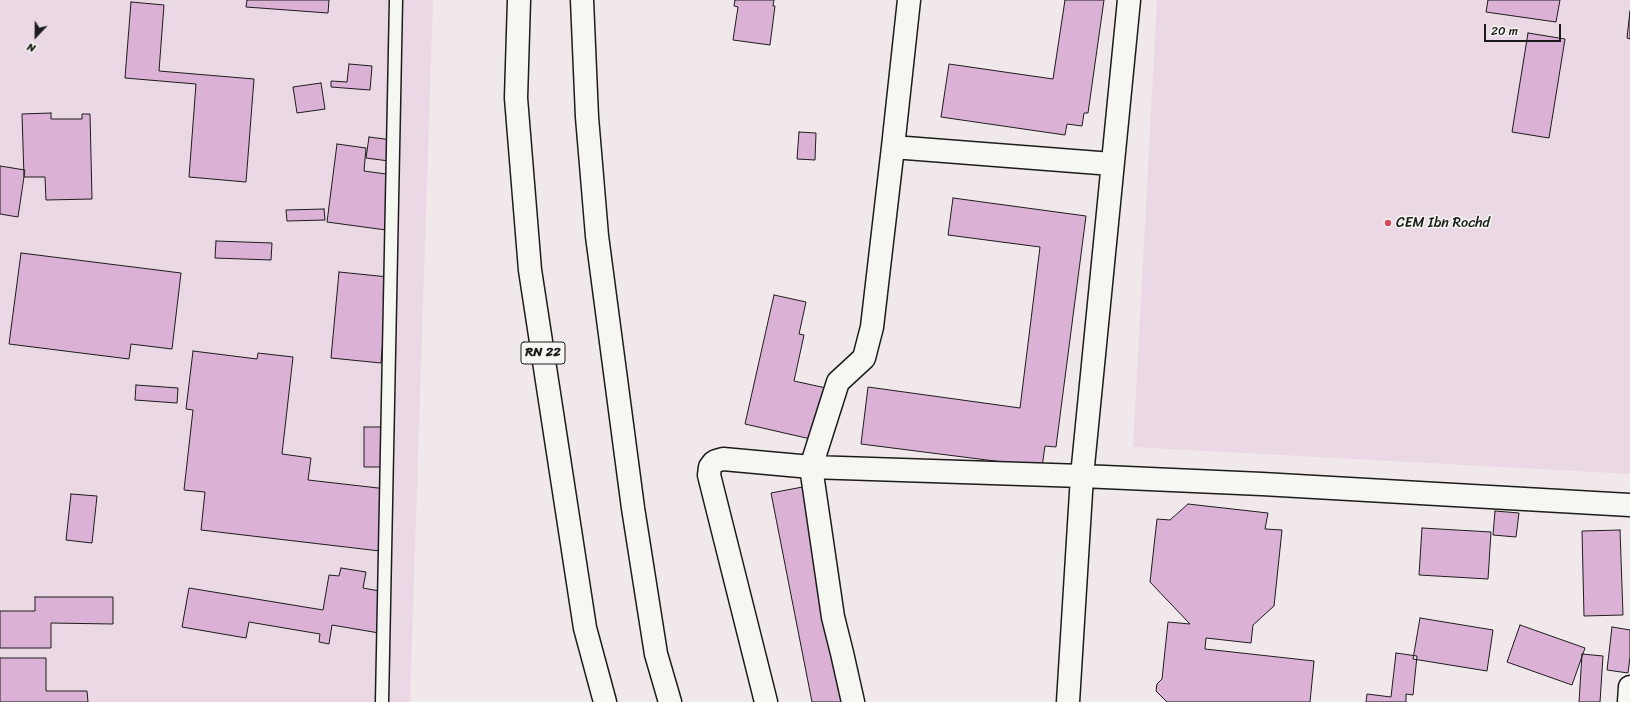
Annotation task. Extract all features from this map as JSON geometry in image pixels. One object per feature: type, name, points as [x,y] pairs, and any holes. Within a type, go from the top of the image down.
[{"type":"main road","name":"RN 22","points":[[519,0],[516,98],[530,270],[585,628],[605,702]]},
{"type":"main road","points":[[582,0],[588,117],[597,236],[634,516],[656,654],[670,702]]},
{"type":"main road","points":[[853,702],[832,617],[811,467],[838,382],[864,358],[870,333],[893,147],[909,0]]},
{"type":"main road","points":[[1068,702],[1082,476],[1129,0]]},
{"type":"main road","points":[[893,147],[1112,164]]},
{"type":"main road","points":[[766,702],[709,475],[710,467],[716,460],[723,458],[811,467],[1082,476],[1262,484],[1630,506]]},
{"type":"main road","points":[[1629,702],[1630,687]]},
{"type":"lane","points":[[382,702],[396,0]]},
{"type":"shaded area","points":[[0,0],[433,0],[410,702],[0,702]]},
{"type":"shaded area","name":"CEM Ibn Rochd","points":[[1157,0],[1630,0],[1630,474],[1133,447]]},
{"type":"building","points":[[247,0],[329,0],[328,13],[246,7]]},
{"type":"building","points":[[735,0],[774,0],[773,6],[775,6],[770,45],[733,40],[738,7],[734,6]]},
{"type":"building","points":[[1065,0],[1104,0],[1088,113],[1084,113],[1082,126],[1067,124],[1065,135],[941,117],[949,64],[1053,79]]},
{"type":"building","points":[[1488,0],[1560,0],[1556,22],[1486,12]]},
{"type":"building","points":[[131,2],[164,5],[159,71],[254,79],[246,182],[189,177],[196,84],[125,78]]},
{"type":"building","points":[[1630,11],[1630,39],[1627,38]]},
{"type":"building","points":[[1528,33],[1565,39],[1549,138],[1512,132]]},
{"type":"building","points":[[349,64],[372,66],[370,90],[331,87],[331,81],[347,82]]},
{"type":"building","points":[[321,83],[325,109],[297,113],[293,87]]},
{"type":"building","points":[[51,113],[51,119],[82,119],[82,114],[90,114],[92,199],[46,200],[45,177],[24,177],[22,114]]},
{"type":"building","points":[[799,132],[816,133],[815,160],[797,159]]},
{"type":"building","points":[[369,137],[392,140],[389,161],[366,158]]},
{"type":"building","points":[[337,144],[366,148],[364,171],[393,175],[386,230],[327,222]]},
{"type":"building","points":[[0,166],[25,170],[18,217],[0,214]]},
{"type":"building","points":[[953,198],[1086,216],[1056,447],[1045,446],[1042,467],[861,444],[868,387],[1020,408],[1040,247],[948,235]]},
{"type":"building","points":[[324,209],[325,220],[287,221],[286,210]]},
{"type":"building","points":[[216,241],[272,243],[271,260],[215,258]]},
{"type":"building","points":[[21,253],[181,273],[172,349],[131,344],[129,359],[9,344]]},
{"type":"building","points":[[339,272],[388,277],[381,363],[331,358]]},
{"type":"building","points":[[774,295],[806,302],[799,334],[804,335],[794,381],[826,388],[815,440],[745,424]]},
{"type":"building","points":[[193,351],[257,359],[258,353],[293,357],[282,454],[311,458],[308,480],[387,489],[380,551],[201,530],[205,492],[184,490],[193,410],[186,409]]},
{"type":"building","points":[[136,385],[178,388],[177,403],[135,400]]},
{"type":"building","points":[[364,427],[386,427],[386,467],[364,467]]},
{"type":"building","points":[[813,485],[856,702],[812,702],[771,493]]},
{"type":"building","points":[[71,494],[97,496],[92,543],[66,540]]},
{"type":"building","points":[[1188,504],[1268,513],[1265,529],[1282,530],[1274,606],[1253,625],[1251,643],[1206,638],[1205,649],[1314,661],[1310,702],[1167,702],[1156,691],[1157,684],[1162,679],[1168,622],[1190,624],[1150,582],[1157,519],[1170,520]]},
{"type":"building","points":[[1495,511],[1519,513],[1516,537],[1493,535]]},
{"type":"building","points":[[1422,528],[1491,532],[1488,579],[1419,575]]},
{"type":"building","points":[[1620,530],[1623,615],[1584,616],[1582,531]]},
{"type":"building","points":[[341,568],[366,572],[363,588],[385,592],[379,633],[332,625],[329,644],[319,642],[320,634],[249,622],[246,638],[182,627],[189,588],[323,610],[329,575],[339,576]]},
{"type":"building","points":[[35,597],[113,597],[113,624],[51,623],[51,648],[0,648],[0,611],[35,611]]},
{"type":"building","points":[[1420,618],[1493,630],[1487,671],[1413,659]]},
{"type":"building","points":[[1520,625],[1585,648],[1572,685],[1507,662]]},
{"type":"building","points":[[1612,627],[1630,630],[1630,657],[1628,673],[1607,670]]},
{"type":"building","points":[[1396,653],[1417,656],[1413,695],[1406,694],[1406,702],[1366,702],[1367,694],[1391,697]]},
{"type":"building","points":[[1582,654],[1603,656],[1600,702],[1579,702]]},
{"type":"building","points":[[0,658],[46,658],[46,691],[87,691],[88,702],[0,702]]},
{"type":"place","name":"CEM Ibn Rochd","points":[[1388,223]]}]
